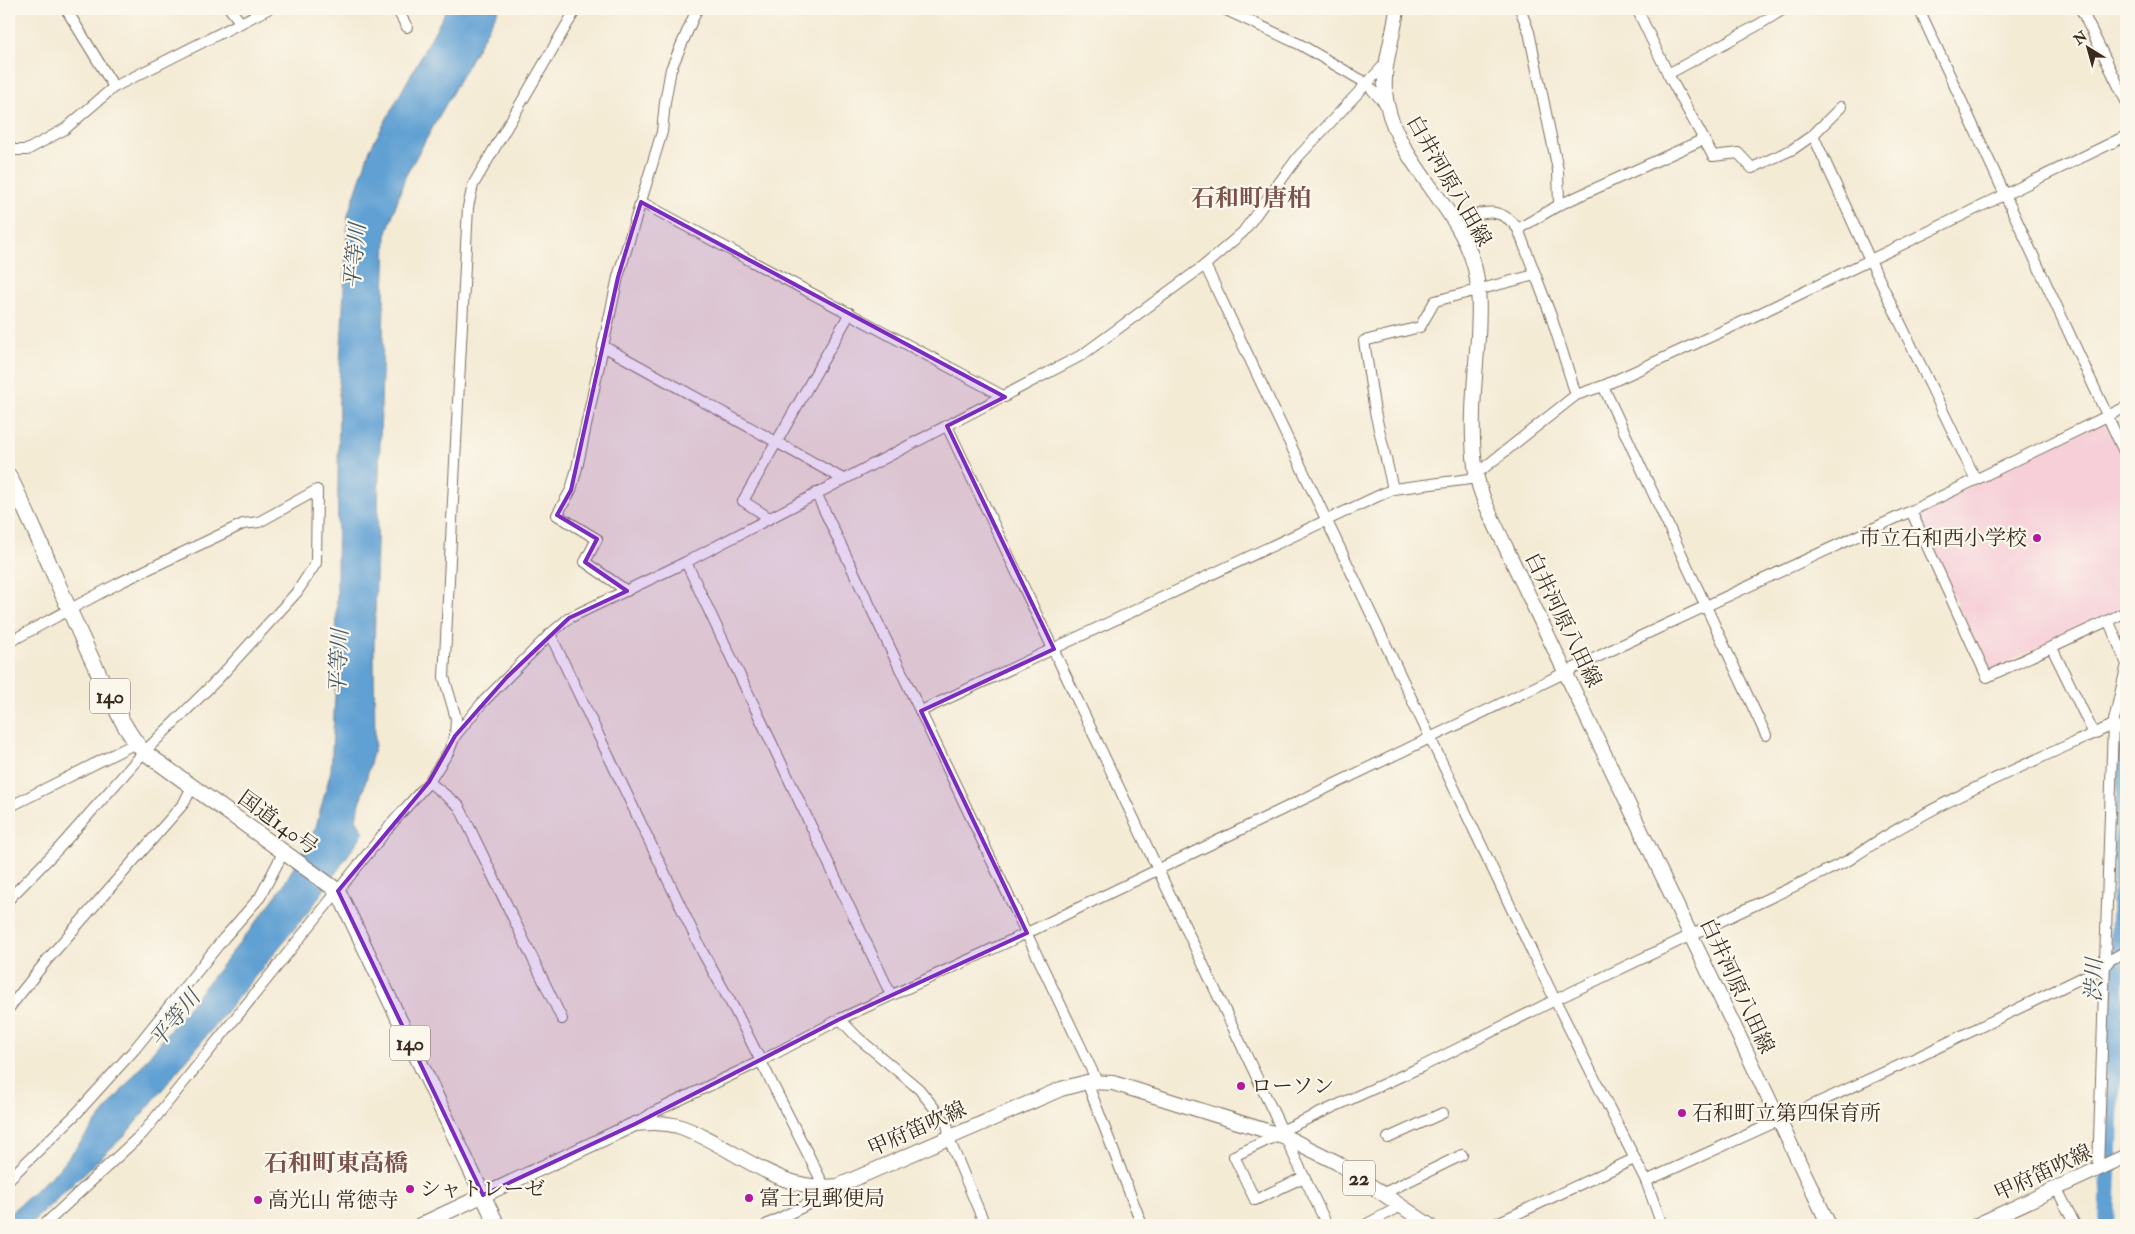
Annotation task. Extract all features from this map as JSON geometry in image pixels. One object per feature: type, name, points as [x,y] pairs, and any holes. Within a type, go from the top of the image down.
[{"type":"highway","name":"国道140号","points":[[9,476],[38,534],[68,612],[116,710],[140,748],[336,890],[497,1225]]},
{"type":"main road","name":"白井河原八田線","points":[[1397,9],[1386,63],[1385,92],[1393,125],[1403,146],[1454,223],[1472,260],[1478,290],[1474,419],[1476,473],[1484,501],[1829,1225]]},
{"type":"main road","name":"甲府笛吹線","points":[[420,1225],[635,1124],[658,1122],[677,1126],[777,1176],[798,1184],[825,1188],[838,1186],[1061,1089],[1092,1081],[1137,1090],[1282,1134],[1336,1162],[1429,1225]]},
{"type":"main road","name":"甲府笛吹線","points":[[1977,1225],[2126,1156]]},
{"type":"street","points":[[66,9],[114,87]]},
{"type":"street","points":[[230,9],[241,23]]},
{"type":"street","points":[[9,147],[14,150],[27,150],[65,129],[114,87],[268,9]]},
{"type":"street","points":[[397,9],[407,27]]},
{"type":"street","points":[[455,736],[456,718],[444,677],[468,207],[474,185],[576,9]]},
{"type":"street","points":[[627,591],[585,562],[597,539],[557,516],[571,490],[618,277],[662,132],[671,69],[698,9]]},
{"type":"street","points":[[1224,9],[1302,45],[1366,83],[1388,107]]},
{"type":"street","points":[[1520,9],[1529,32],[1558,170],[1559,206]]},
{"type":"street","points":[[1637,9],[1702,140],[1713,156],[1738,153],[1752,168],[1793,149],[1813,135],[1841,107]]},
{"type":"street","points":[[1668,74],[1784,9]]},
{"type":"street","points":[[1919,9],[2126,456]]},
{"type":"street","points":[[2081,9],[2126,102]]},
{"type":"street","points":[[44,1225],[143,1133],[336,890],[429,782],[449,751],[455,736],[488,696],[550,634],[569,618],[686,562],[768,517],[1005,397],[1082,355],[1205,265],[1243,232],[1298,157],[1386,63]]},
{"type":"street","points":[[1813,135],[1870,260],[1976,480]]},
{"type":"street","points":[[921,710],[1393,489],[1470,479],[1576,395],[1603,386],[2126,136]]},
{"type":"street","points":[[1518,229],[1559,206],[1659,158],[1702,140]]},
{"type":"street","points":[[641,202],[850,312],[1005,397]]},
{"type":"street","points":[[1454,223],[1480,214],[1499,213],[1510,218],[1518,229],[1576,395]]},
{"type":"street","points":[[1205,265],[1325,520],[1556,1000],[1646,1181],[1662,1225]]},
{"type":"street","points":[[1393,489],[1375,412],[1364,341],[1420,327],[1435,301],[1535,275]]},
{"type":"street","points":[[768,517],[743,501],[778,443],[850,312]]},
{"type":"street","points":[[604,346],[843,479]]},
{"type":"street","points":[[1603,386],[1766,735]]},
{"type":"street","points":[[635,1124],[840,1019],[1027,933],[1430,737],[1911,511],[2126,407]]},
{"type":"street","points":[[947,426],[1282,1134],[1327,1225]]},
{"type":"street","points":[[9,642],[119,583],[243,524],[259,522],[317,490],[316,563],[297,592],[218,679],[140,748],[9,899]]},
{"type":"street","points":[[816,494],[1027,933],[1092,1081],[1142,1225]]},
{"type":"street","points":[[1911,511],[1987,677],[2109,622],[2126,612]]},
{"type":"street","points":[[686,562],[891,995]]},
{"type":"street","points":[[2109,622],[2126,662]]},
{"type":"street","points":[[550,634],[703,953],[761,1061],[825,1188],[825,1196],[766,1225]]},
{"type":"street","points":[[2052,648],[2094,734]]},
{"type":"street","points":[[2100,1168],[2107,964],[2120,729],[2126,668]]},
{"type":"street","points":[[1304,1177],[1255,1200],[1234,1156],[1556,1000],[1692,937],[1848,860],[1890,831],[1958,797],[2094,734],[2120,729]]},
{"type":"street","points":[[9,808],[140,748]]},
{"type":"street","points":[[429,782],[459,806],[562,1019]]},
{"type":"street","points":[[9,1008],[47,960],[184,802],[192,787]]},
{"type":"street","points":[[9,1179],[77,1113],[134,1050],[224,938],[260,897],[284,854]]},
{"type":"street","points":[[1646,1181],[1780,1121],[2107,964],[2126,951]]},
{"type":"street","points":[[840,1019],[857,1037],[919,1089],[948,1124],[952,1136],[952,1144],[984,1225]]},
{"type":"street","points":[[1388,1138],[1442,1113]]},
{"type":"street","points":[[1382,1194],[1462,1155]]},
{"type":"street","points":[[1492,1225],[1634,1159]]},
{"type":"street","points":[[2057,1189],[2076,1225]]},
{"type":"street","points":[[1365,1225],[1401,1206]]},
{"type":"highlighted area","points":[[641,202],[1005,397],[947,426],[1054,649],[921,711],[1027,933],[840,1019],[635,1124],[483,1195],[338,891],[429,782],[455,736],[507,677],[569,618],[627,591],[585,562],[597,539],[557,515],[571,490],[618,277]]},
{"type":"shaded area","points":[[2101,423],[2107,425],[2126,467],[2126,607],[1993,669],[1986,667],[1917,515],[1920,510]]},
{"type":"water","name":"平等川","points":[[447,9],[499,9],[405,177],[386,236],[374,649],[375,745],[356,819],[364,832],[312,907],[125,1135],[29,1225],[9,1225],[9,1214],[59,1169],[258,920],[283,886],[316,827],[331,770],[336,677],[339,383],[348,215],[370,149]]},
{"type":"waterway","name":"渋川","points":[[2107,1225],[2126,736]]},
{"type":"place","name":"市立石和西小学校","points":[[2037,538]]},
{"type":"place","name":"ローソン","points":[[1241,1086]]},
{"type":"place","name":"石和町立第四保育所","points":[[1682,1113]]},
{"type":"place","name":"シャトレーゼ","points":[[410,1189]]},
{"type":"place","name":"富士見郵便局","points":[[749,1198]]},
{"type":"place","name":"高光山 常徳寺","points":[[258,1200]]},
{"type":"district","name":"石和町唐柏","points":[[1251,198]]},
{"type":"district","name":"石和町東高橋","points":[[336,1163]]}]
